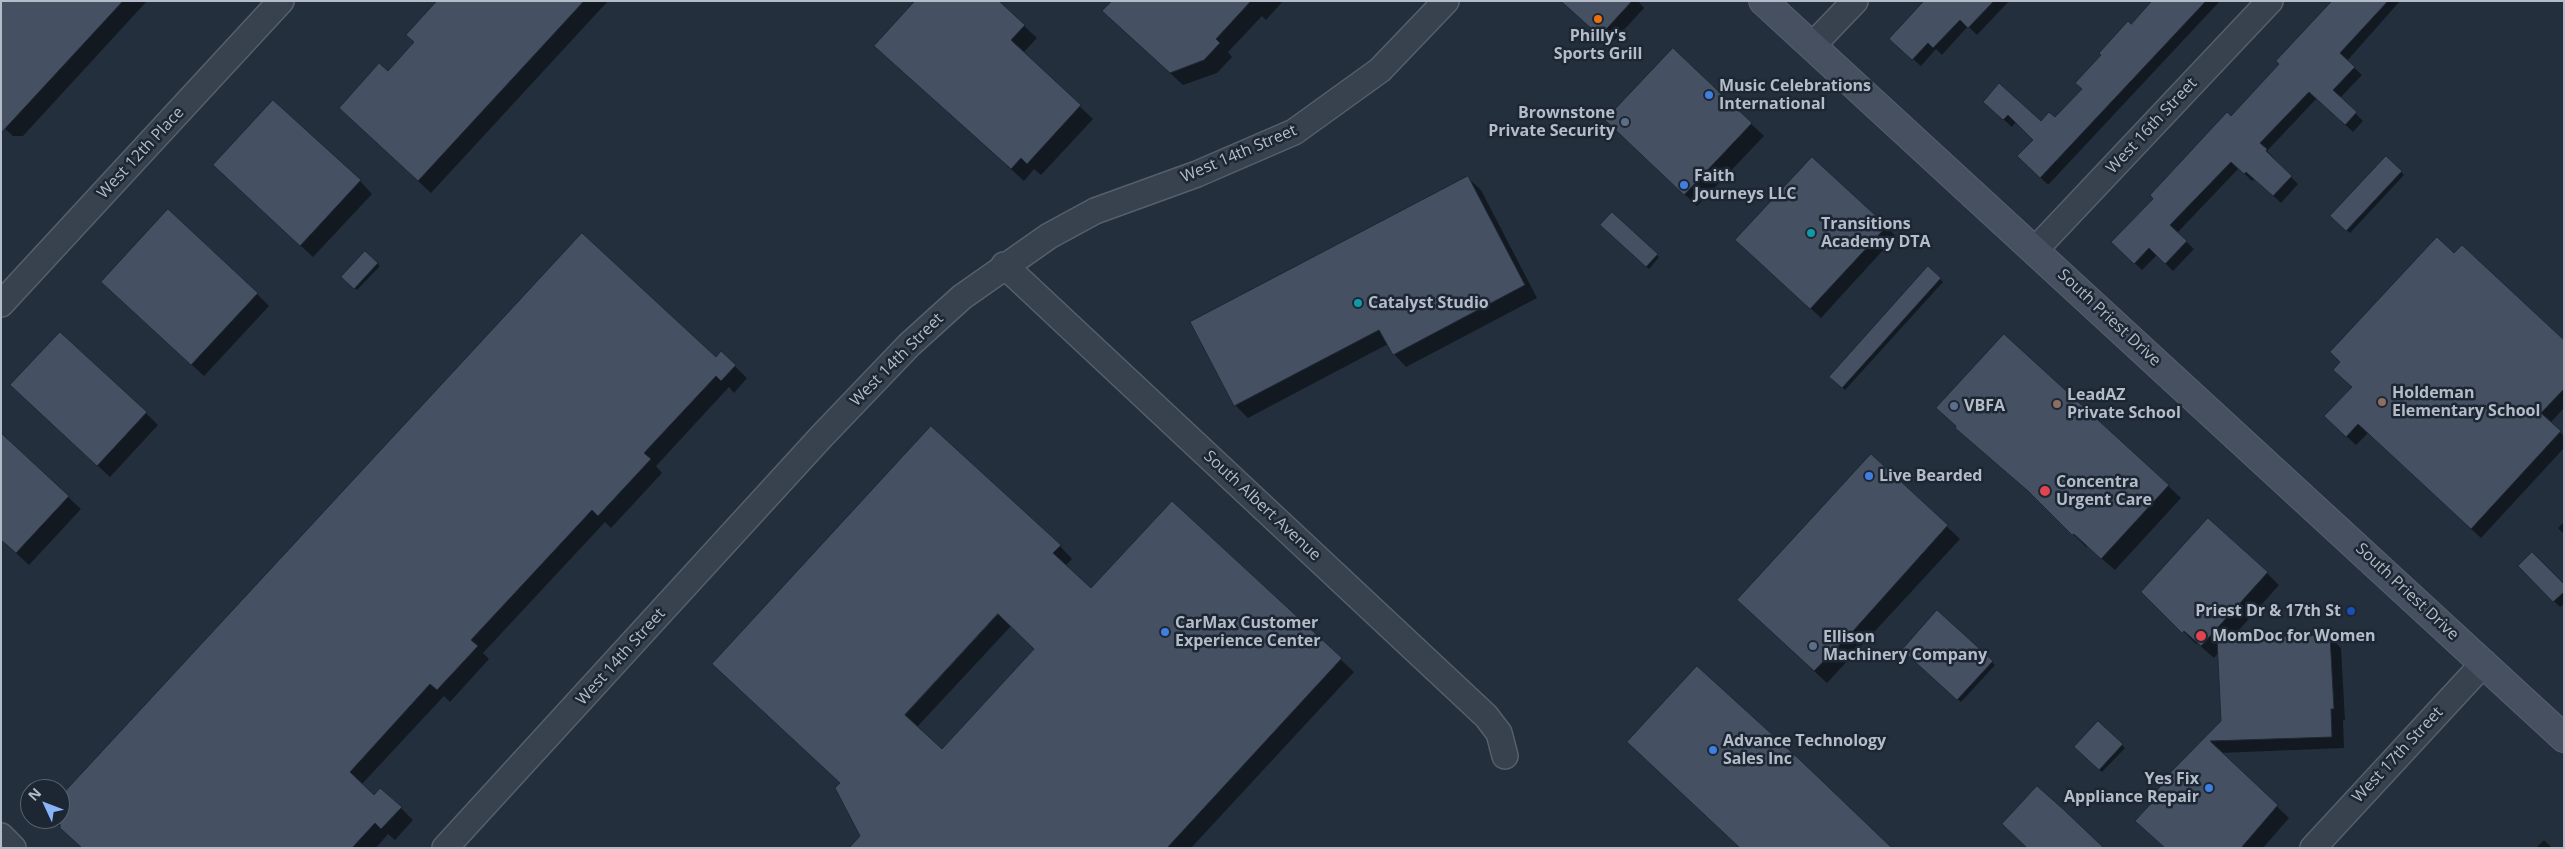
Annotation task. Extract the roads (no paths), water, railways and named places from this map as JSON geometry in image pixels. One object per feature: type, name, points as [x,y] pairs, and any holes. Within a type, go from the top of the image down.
[{"type":"main road","name":"South Priest Drive","points":[[1764,1],[2564,738]]},
{"type":"street","name":"West 12th Place","points":[[1,304],[281,1]]},
{"type":"street","name":"West 14th Street","points":[[444,848],[902,352],[962,297],[1049,236],[1095,211],[1197,174],[1294,132],[1380,70],[1446,1]]},
{"type":"street","points":[[1812,46],[1854,1]]},
{"type":"street","name":"West 16th Street","points":[[2035,250],[2270,1]]},
{"type":"street","name":"South Albert Avenue","points":[[1004,266],[1486,716],[1499,733],[1505,756]]},
{"type":"street","name":"West 17th Street","points":[[2313,848],[2484,663]]},
{"type":"street","points":[[1,836],[13,848]]},
{"type":"place","name":"Philly's Sports Grill","points":[[1598,19]]},
{"type":"place","name":"Music Celebrations International","points":[[1709,95]]},
{"type":"place","name":"Brownstone Private Security","points":[[1625,122]]},
{"type":"place","name":"Faith Journeys LLC","points":[[1684,185]]},
{"type":"place","name":"Transitions Academy DTA","points":[[1811,233]]},
{"type":"place","name":"Catalyst Studio","points":[[1358,303]]},
{"type":"place","name":"Holdeman Elementary School","points":[[2382,402]]},
{"type":"place","name":"LeadAZ Private School","points":[[2057,404]]},
{"type":"place","name":"VBFA","points":[[1954,406]]},
{"type":"place","name":"Live Bearded","points":[[1869,476]]},
{"type":"place","name":"Concentra Urgent Care","points":[[2045,491]]},
{"type":"place","name":"Priest Dr & 17th St","points":[[2351,611]]},
{"type":"place","name":"CarMax Customer Experience Center","points":[[1165,632]]},
{"type":"place","name":"MomDoc for Women","points":[[2201,636]]},
{"type":"place","name":"Ellison Machinery Company","points":[[1813,646]]},
{"type":"place","name":"Advance Technology Sales Inc","points":[[1713,750]]},
{"type":"place","name":"Yes Fix Appliance Repair","points":[[2209,788]]}]
